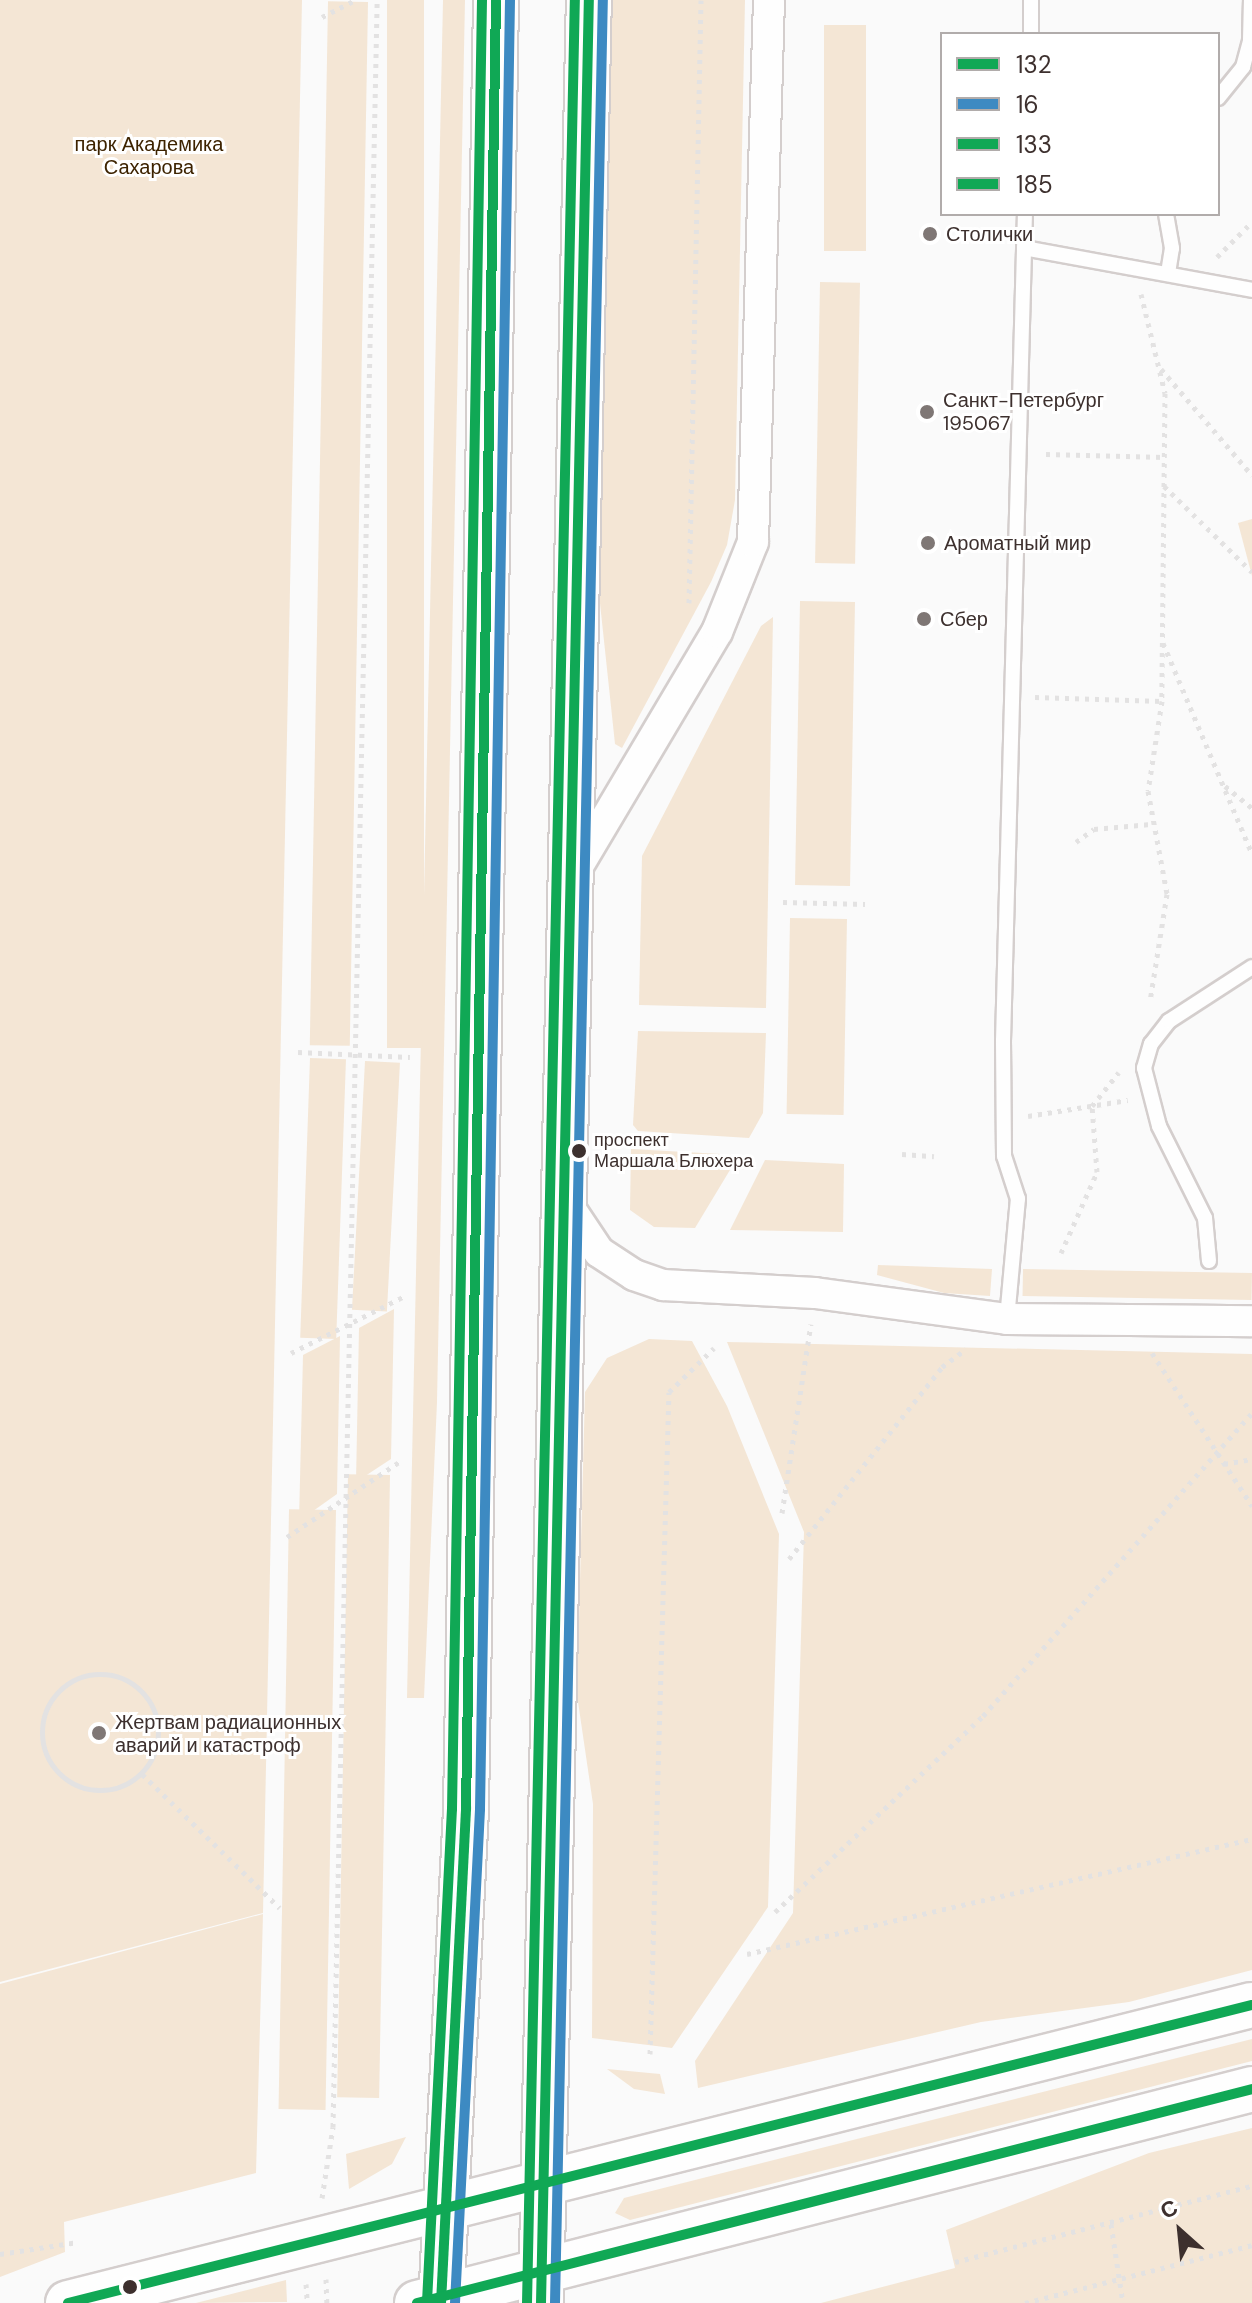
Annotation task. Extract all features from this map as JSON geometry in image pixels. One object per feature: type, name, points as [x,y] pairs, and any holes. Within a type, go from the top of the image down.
[{"type":"main road","points":[[496,0],[466,1809],[444,2209],[433,2301],[542,2288],[1252,2089]]},
{"type":"main road","points":[[542,2288],[589,0]]},
{"type":"main road","points":[[68,2303],[1252,2005]]},
{"type":"street","points":[[571,877],[717,632],[753,542],[757,501],[769,0]]},
{"type":"street","points":[[564,1200],[599,1252],[649,1280],[716,1292],[815,1293],[1007,1319],[1252,1321]]},
{"type":"lane","points":[[1031,0],[1031,32]]},
{"type":"lane","points":[[1220,96],[1243,67],[1250,40],[1251,0]]},
{"type":"lane","points":[[1007,1319],[1018,1199],[1004,1156],[1003,1120],[1025,216]]},
{"type":"lane","points":[[1166,216],[1172,248],[1168,272]]},
{"type":"lane","points":[[1024,248],[1168,272],[1252,290]]},
{"type":"lane","points":[[1209,1261],[1205,1218],[1149,1096],[1144,1068],[1151,1044],[1169,1021],[1252,967]]},
{"type":"path","points":[[322,17],[356,0]]},
{"type":"path","points":[[322,2198],[333,2127],[377,0]]},
{"type":"path","points":[[701,0],[689,608],[717,632]]},
{"type":"path","points":[[1197,278],[1252,222]]},
{"type":"path","points":[[1135,266],[1165,393],[1162,701],[1148,791],[1151,824],[1167,894],[1155,985],[1145,1014]]},
{"type":"path","points":[[1158,365],[1252,475]]},
{"type":"path","points":[[1018,454],[1165,457]]},
{"type":"path","points":[[1164,486],[1252,572]]},
{"type":"path","points":[[1161,638],[1252,854]]},
{"type":"path","points":[[1012,697],[1162,701]]},
{"type":"path","points":[[1224,785],[1252,808]]},
{"type":"path","points":[[1076,842],[1094,829],[1151,824]]},
{"type":"path","points":[[783,902],[865,904]]},
{"type":"path","points":[[298,1052],[410,1057]]},
{"type":"path","points":[[1061,1253],[1097,1172],[1092,1106],[1126,1063]]},
{"type":"path","points":[[1003,1120],[1149,1096]]},
{"type":"path","points":[[902,1154],[934,1156]]},
{"type":"path","points":[[782,1513],[815,1293]]},
{"type":"path","points":[[291,1353],[405,1296]]},
{"type":"path","points":[[789,1559],[942,1367],[1007,1319]]},
{"type":"path","points":[[1132,1322],[1252,1506]]},
{"type":"path","points":[[650,2054],[669,1392],[714,1348]]},
{"type":"path","points":[[775,1912],[983,1716],[1252,1413]]},
{"type":"path","points":[[1224,1464],[1252,1459]]},
{"type":"path","points":[[287,1537],[402,1460]]},
{"type":"path","points":[[113,1675],[143,1692],[158,1722],[159,1739],[142,1774],[112,1790],[95,1791],[78,1786],[57,1771],[44,1749],[42,1732],[48,1707],[64,1687],[79,1678],[113,1675]]},
{"type":"path","points":[[142,1774],[280,1908]]},
{"type":"path","points":[[747,1954],[1252,1839]]},
{"type":"path","points":[[955,2262],[1252,2186]]},
{"type":"path","points":[[1111,2224],[1123,2303]]},
{"type":"path","points":[[0,2254],[78,2242]]},
{"type":"path","points":[[1025,2303],[1252,2245]]},
{"type":"path","points":[[327,2294],[327,2303]]},
{"type":"green space","name":"парк Академика Сахарова","points":[[0,0],[302,0],[263,1913],[0,1982]]},
{"type":"green space","points":[[387,0],[424,0],[424,1048],[387,1048]]},
{"type":"green space","points":[[443,0],[465,0],[437,1402],[424,1698],[407,1698]]},
{"type":"green space","points":[[612,0],[745,0],[735,500],[727,545],[711,582],[622,748],[615,744],[599,594]]},
{"type":"green space","points":[[328,1],[368,2],[350,1046],[310,1045]]},
{"type":"green space","points":[[824,25],[866,25],[866,251],[824,251]]},
{"type":"green space","points":[[820,282],[860,283],[855,564],[815,563]]},
{"type":"green space","points":[[1252,519],[1252,576],[1238,523]]},
{"type":"green space","points":[[800,601],[855,602],[850,886],[795,885]]},
{"type":"green space","points":[[773,617],[766,1008],[639,1005],[642,856],[761,626]]},
{"type":"green space","points":[[790,918],[847,919],[844,1115],[787,1114]]},
{"type":"green space","points":[[638,1031],[766,1033],[763,1113],[749,1138],[638,1131],[633,1125]]},
{"type":"green space","points":[[310,1058],[346,1059],[336,1339],[300,1338]]},
{"type":"green space","points":[[365,1061],[400,1063],[387,1311],[352,1310]]},
{"type":"green space","points":[[631,1149],[739,1155],[695,1228],[654,1227],[630,1210]]},
{"type":"green space","points":[[765,1160],[844,1164],[843,1232],[730,1230]]},
{"type":"green space","points":[[878,1265],[992,1269],[990,1296],[944,1293],[877,1275]]},
{"type":"green space","points":[[1023,1269],[1252,1273],[1251,1300],[1023,1296]]},
{"type":"green space","points":[[394,1309],[391,1459],[356,1482],[359,1328]]},
{"type":"green space","points":[[340,1336],[337,1494],[299,1521],[303,1355]]},
{"type":"green space","points":[[649,1339],[692,1341],[727,1406],[779,1534],[768,1907],[672,2048],[592,2038],[593,1804],[577,1695],[585,1392],[607,1358]]},
{"type":"green space","points":[[727,1342],[1252,1354],[1252,1970],[1129,2002],[981,2022],[698,2088],[695,2061],[793,1913],[804,1532]]},
{"type":"green space","points":[[348,1474],[390,1475],[379,2098],[337,2097]]},
{"type":"green space","points":[[289,1509],[336,1510],[326,2110],[279,2109]]},
{"type":"green space","points":[[263,1914],[256,2173],[64,2222],[65,2252],[0,2277],[0,1984]]},
{"type":"green space","points":[[1252,2039],[1252,2061],[630,2220],[615,2213],[624,2198]]},
{"type":"green space","points":[[607,2069],[660,2074],[665,2094],[634,2089]]},
{"type":"green space","points":[[1252,2128],[1252,2303],[821,2303],[955,2268],[946,2230],[1149,2153]]},
{"type":"green space","points":[[406,2137],[392,2164],[349,2189],[346,2154]]},
{"type":"green space","points":[[286,2280],[287,2302],[196,2303]]},
{"type":"transit line","name":"133","points":[[427,2302],[452,1809],[482,0]]},
{"type":"transit line","name":"132","points":[[441,2303],[466,1809],[496,0]]},
{"type":"transit line","name":"16","points":[[455,2303],[480,1809],[510,0]]},
{"type":"transit line","name":"133","points":[[527,2303],[575,0]]},
{"type":"transit line","name":"132","points":[[541,2303],[589,0]]},
{"type":"transit line","name":"16","points":[[555,2303],[603,0]]},
{"type":"transit line","name":"185","points":[[68,2303],[1252,2005]]},
{"type":"transit line","name":"185","points":[[417,2303],[1252,2089]]},
{"type":"place","name":"Столички","points":[[930,234]]},
{"type":"place","name":"Санкт-Петербург 195067","points":[[927,412]]},
{"type":"place","name":"Ароматный мир","points":[[928,543]]},
{"type":"place","name":"Сбер","points":[[924,619]]},
{"type":"place","name":"проспект Маршала Блюхера","points":[[579,1151]]},
{"type":"place","name":"Жертвам радиационных аварий и катастроф","points":[[99,1733]]}]
